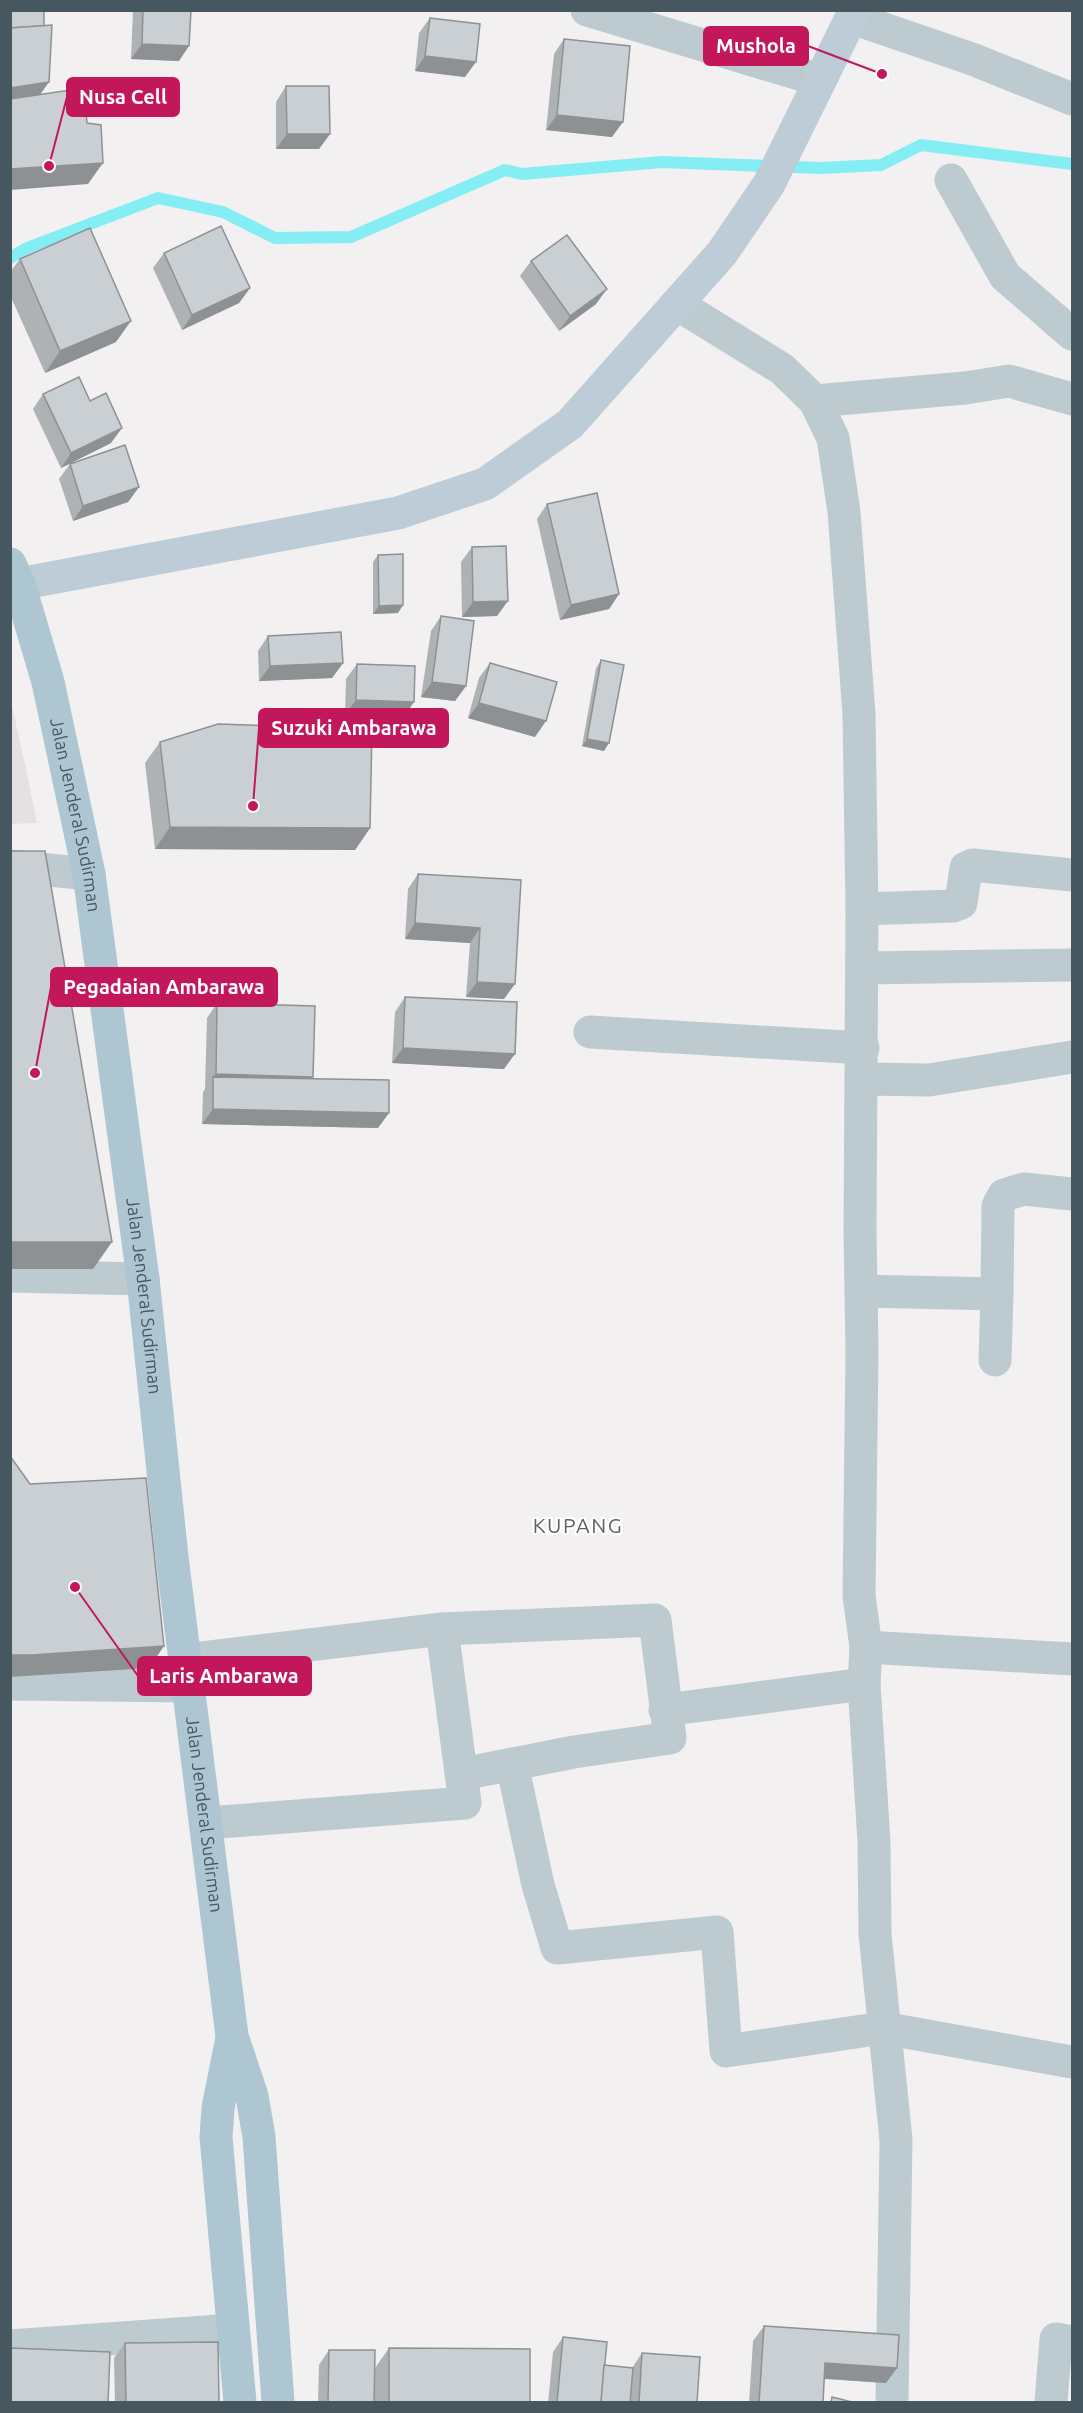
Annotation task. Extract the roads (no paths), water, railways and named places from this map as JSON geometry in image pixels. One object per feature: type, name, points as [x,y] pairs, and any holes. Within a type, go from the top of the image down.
[{"type":"main road","name":"Jalan Jenderal Sudirman","points":[[15,574],[48,682],[89,874],[143,1278],[186,1673],[207,1823],[232,2036],[252,2096],[259,2137],[278,2403]]},
{"type":"main road","name":"Jalan Jenderal Sudirman","points":[[232,2036],[218,2108],[216,2137],[240,2403]]},
{"type":"street","points":[[587,10],[819,80]]},
{"type":"street","points":[[15,574],[398,513],[485,484],[570,424],[722,253],[769,184],[854,14],[1072,99]]},
{"type":"street","points":[[951,180],[1005,276],[1072,334]]},
{"type":"street","points":[[677,304],[782,369],[815,401],[833,438],[844,512],[859,714],[863,968],[859,1596],[866,1647],[864,1684],[874,1842],[875,1934],[896,2140],[892,2403]]},
{"type":"street","points":[[815,401],[965,388],[1009,381],[1072,399]]},
{"type":"street","points":[[862,909],[953,906],[961,903],[966,868],[973,865],[1072,875]]},
{"type":"street","points":[[10,866],[89,874]]},
{"type":"street","points":[[863,968],[1072,965]]},
{"type":"street","points":[[590,1032],[862,1064],[929,1080],[1072,1057]]},
{"type":"street","points":[[995,1360],[998,1206],[1004,1195],[1023,1189],[1072,1194]]},
{"type":"street","points":[[10,1276],[143,1278]]},
{"type":"street","points":[[861,1291],[997,1294]]},
{"type":"street","points":[[10,1684],[186,1673],[442,1629],[656,1620],[670,1738],[574,1752],[462,1774]]},
{"type":"street","points":[[207,1823],[465,1803],[442,1629]]},
{"type":"street","points":[[866,1647],[1072,1659]]},
{"type":"street","points":[[665,1710],[864,1684]]},
{"type":"street","points":[[512,1764],[538,1885],[557,1948],[717,1932],[726,2051],[883,2028],[1072,2062]]},
{"type":"street","points":[[10,2346],[233,2330]]},
{"type":"street","points":[[1051,2403],[1056,2339],[1072,2342]]},
{"type":"waterway","points":[[10,258],[27,248],[158,198],[223,212],[275,238],[351,237],[505,170],[522,174],[662,162],[820,168],[881,165],[921,145],[1072,164]]},
{"type":"place","name":"Mushola","points":[[882,74]]},
{"type":"place","name":"Nusa Cell","points":[[49,166]]},
{"type":"place","name":"Suzuki Ambarawa","points":[[253,806]]},
{"type":"place","name":"Pegadaian Ambarawa","points":[[35,1073]]},
{"type":"place","name":"Laris Ambarawa","points":[[75,1587]]},
{"type":"district","name":"KUPANG","points":[[578,1526]]}]
